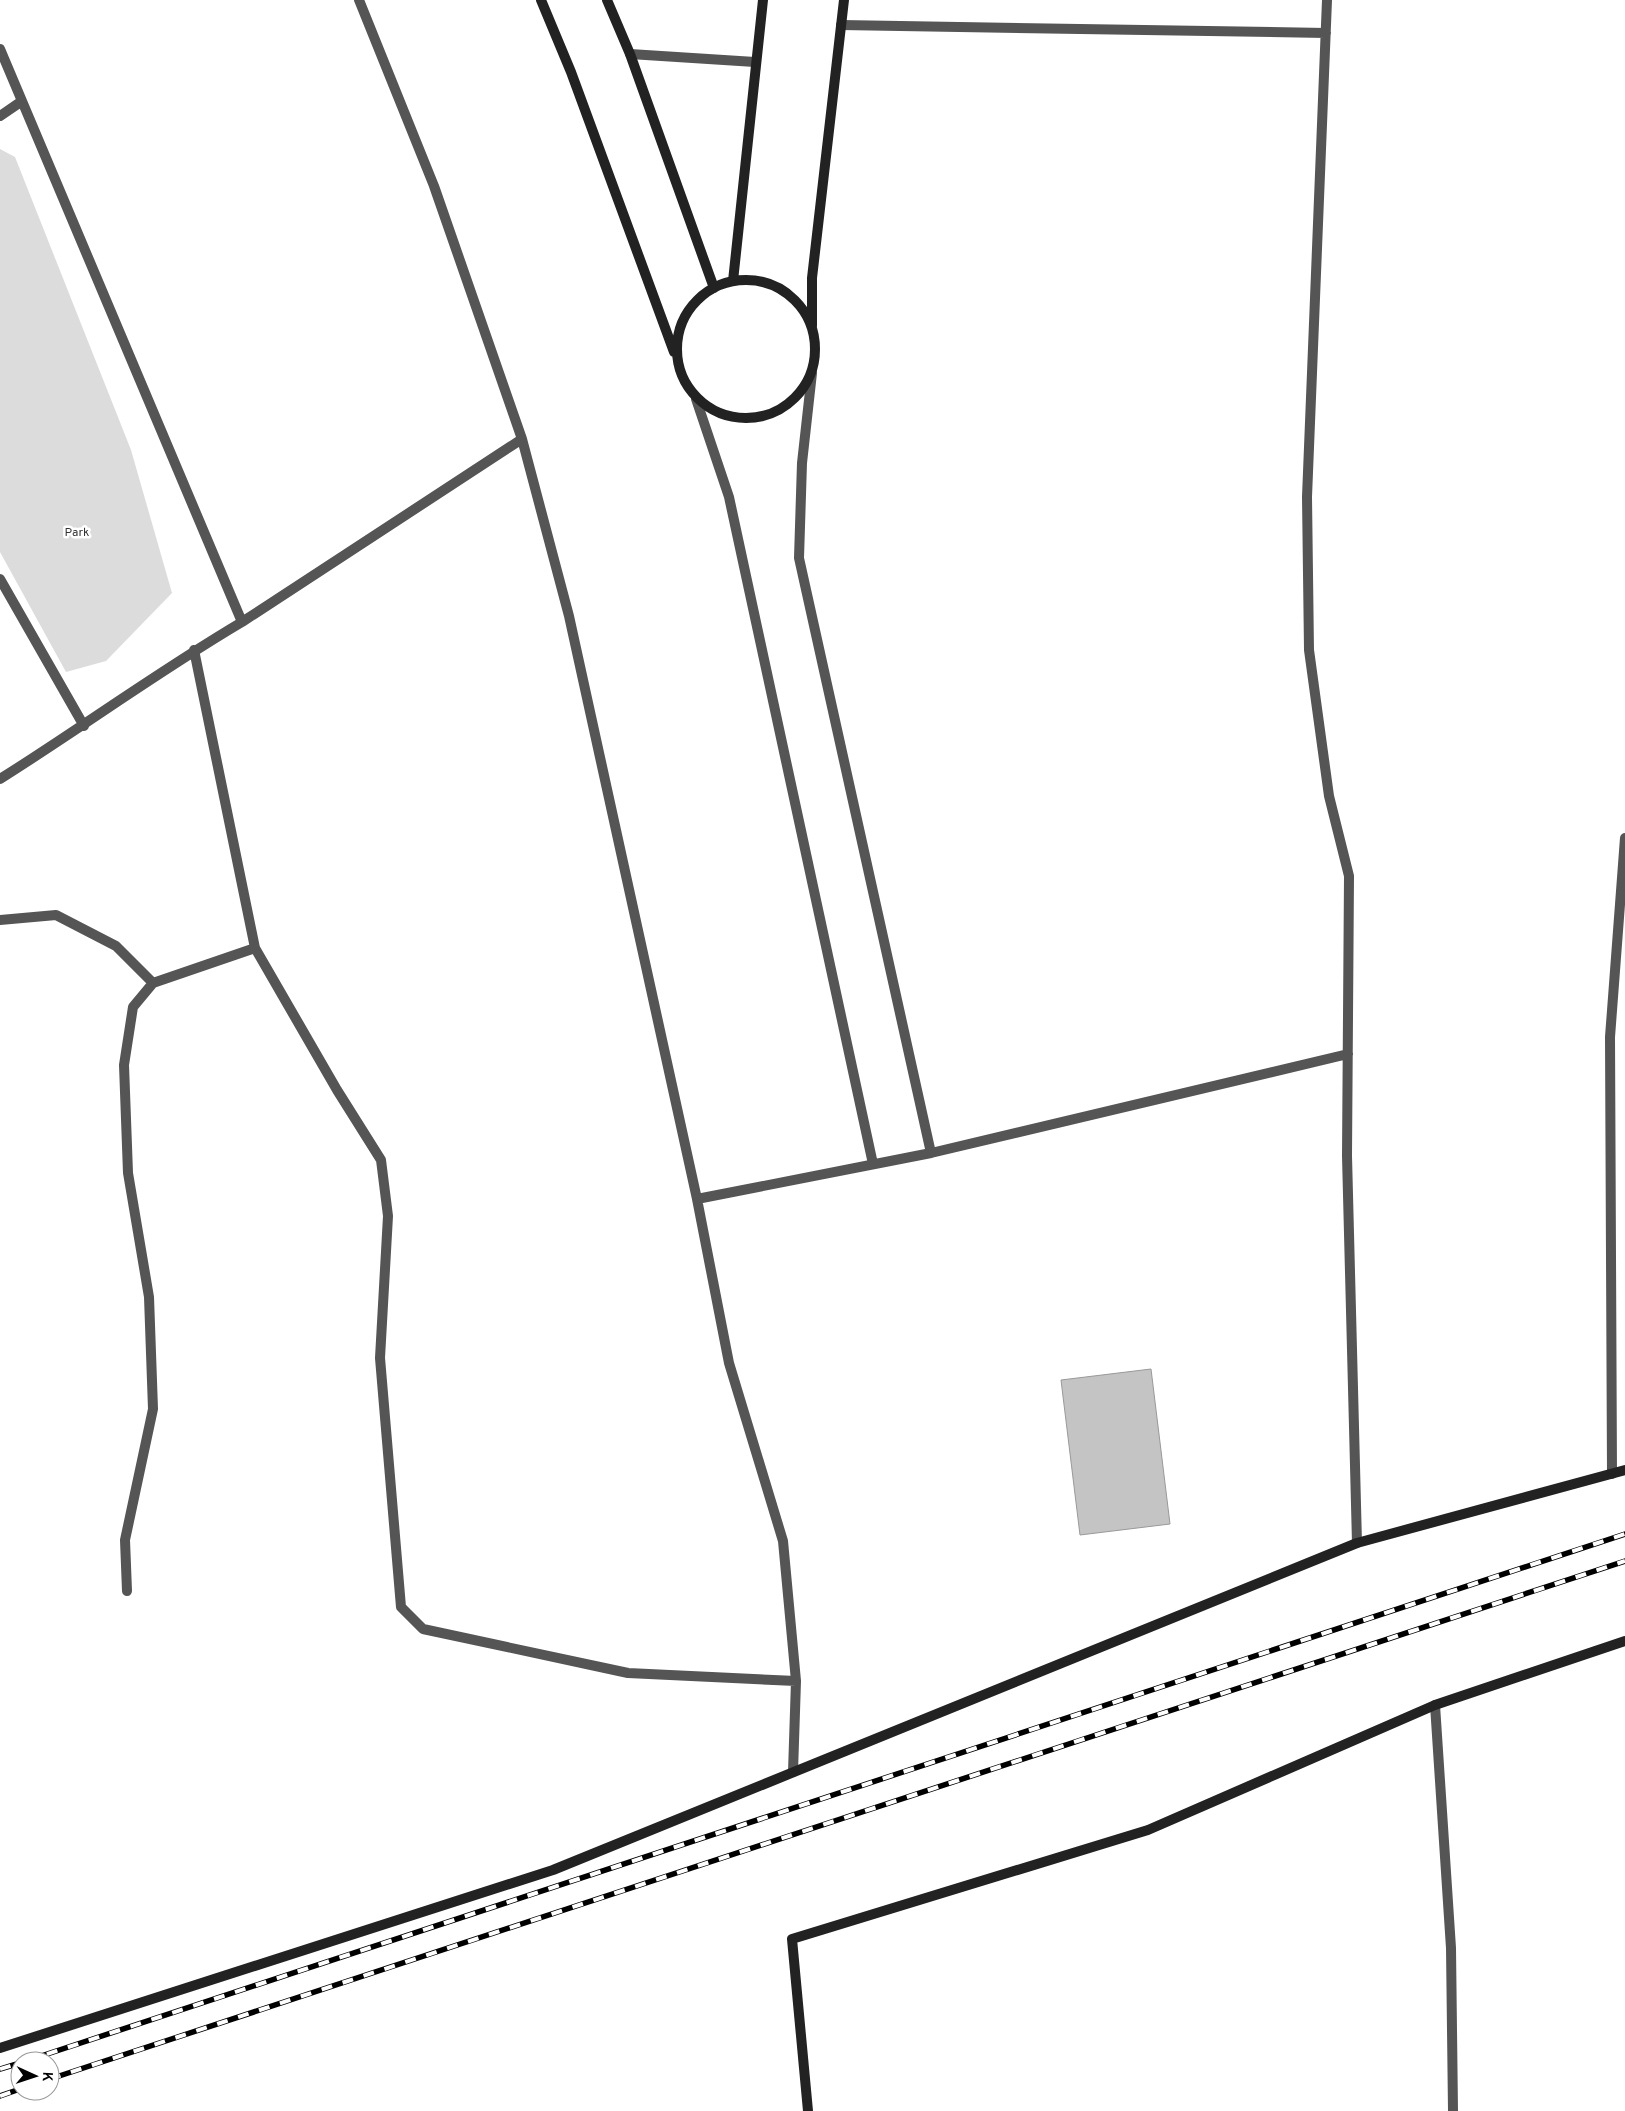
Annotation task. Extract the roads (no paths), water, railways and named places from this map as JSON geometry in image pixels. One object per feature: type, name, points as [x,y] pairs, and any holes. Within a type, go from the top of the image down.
[{"type":"street","points":[[359,0],[434,186],[522,439],[569,616],[697,1199],[729,1363],[783,1541],[796,1681],[793,1772]]},
{"type":"street","points":[[542,0],[571,72],[676,357],[682,379],[696,399],[729,497],[872,1164]]},
{"type":"street","points":[[607,0],[630,54],[714,288]]},
{"type":"street","points":[[733,281],[763,0]]},
{"type":"street","points":[[844,0],[812,278],[812,327],[816,349],[802,463],[799,558],[931,1153]]},
{"type":"street","points":[[1327,0],[1307,497],[1309,650],[1329,796],[1349,876],[1347,1156],[1357,1543]]},
{"type":"street","points":[[841,25],[1326,33]]},
{"type":"street","points":[[0,49],[242,622]]},
{"type":"street","points":[[630,54],[755,62]]},
{"type":"street","points":[[0,116],[22,101]]},
{"type":"street","points":[[676,357],[677,334],[686,313],[700,296],[720,284],[733,281],[764,282],[785,292],[801,307],[812,327]]},
{"type":"street","points":[[696,399],[715,412],[738,420],[761,418],[783,409],[800,393],[812,372]]},
{"type":"street","points":[[0,779],[84,726],[194,650],[242,622],[522,439]]},
{"type":"street","points":[[0,579],[84,726]]},
{"type":"street","points":[[194,650],[255,948],[337,1090],[382,1160],[388,1216],[380,1358],[401,1607],[423,1629],[628,1673],[796,1681]]},
{"type":"street","points":[[1612,1474],[1610,1037],[1625,838]]},
{"type":"street","points":[[0,920],[56,915],[116,946],[153,983]]},
{"type":"street","points":[[127,1591],[125,1540],[153,1410],[149,1297],[128,1173],[124,1065],[133,1007],[153,983],[255,948]]},
{"type":"street","points":[[697,1199],[931,1153],[1348,1054]]},
{"type":"street","points":[[0,2048],[553,1870],[1357,1543],[1625,1470]]},
{"type":"street","points":[[808,2111],[792,1939],[1148,1830],[1435,1705],[1625,1641]]},
{"type":"street","points":[[1435,1705],[1451,1948],[1452,2111]]},
{"type":"railway","points":[[56,2051],[1625,1534]]},
{"type":"railway","points":[[60,2076],[1625,1561]]},
{"type":"railway","points":[[0,2069],[10,2066]]},
{"type":"railway","points":[[0,2096],[10,2092]]},
{"type":"park label","name":"Park","points":[[77,533]]}]
